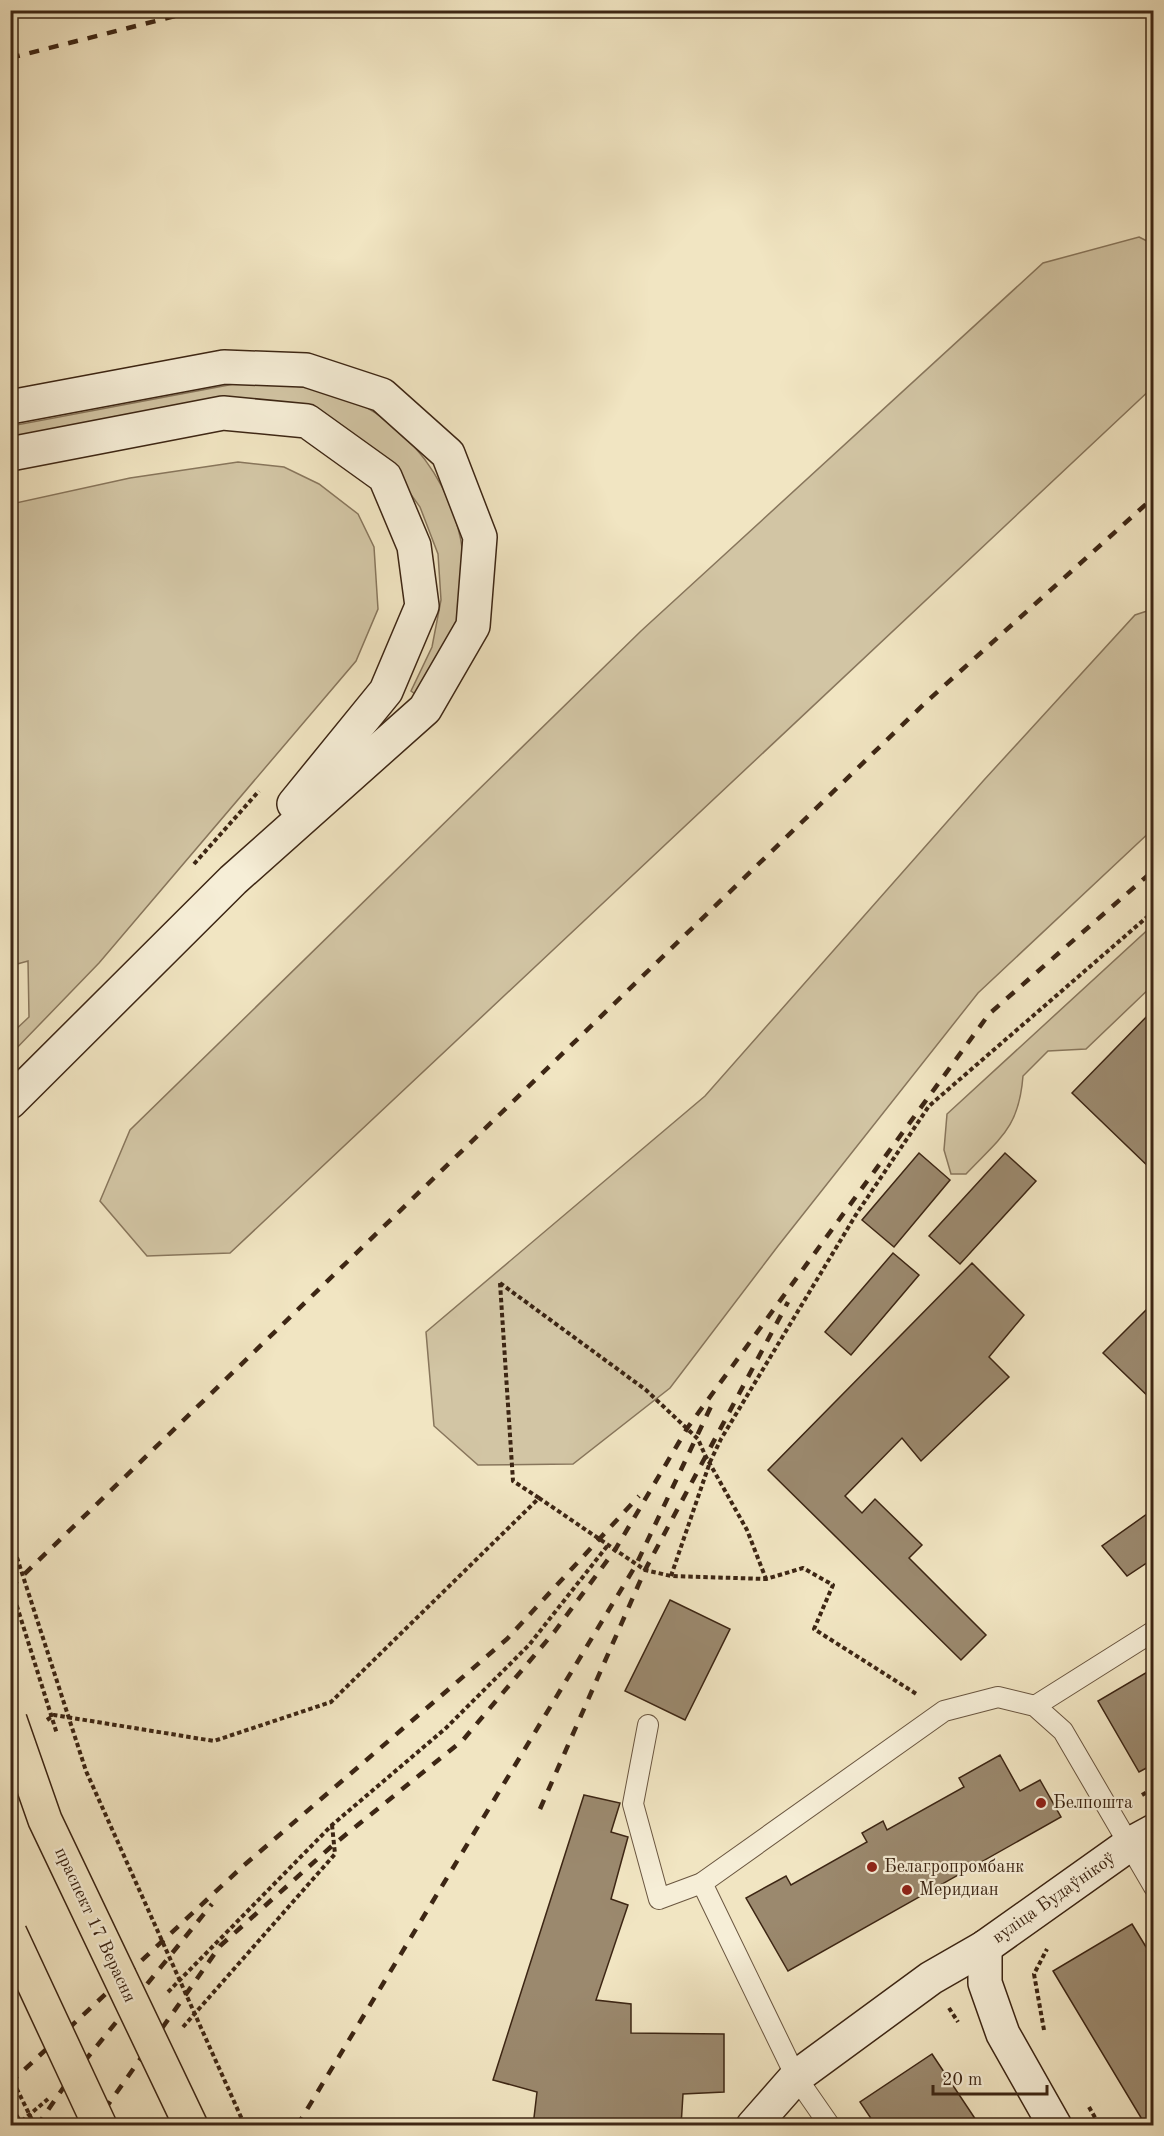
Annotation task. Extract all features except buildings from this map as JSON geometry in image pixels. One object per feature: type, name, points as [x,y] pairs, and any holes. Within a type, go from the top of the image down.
[{"type":"main road","points":[[10,407],[224,367],[306,370],[382,395],[448,454],[480,537],[473,626],[425,709],[233,880],[10,1102]]},
{"type":"main road","points":[[10,454],[223,413],[307,421],[385,477],[414,546],[422,606],[386,691],[233,880]]},
{"type":"main road","name":"праспект 17 Верасня","points":[[10,1720],[45,1820],[191,2126]]},
{"type":"main road","name":"вуліца Будаўнікоў","points":[[753,2126],[796,2077],[932,1978],[985,1947],[1142,1838]]},
{"type":"main road","points":[[10,1933],[100,2126]]},
{"type":"main road","points":[[985,1947],[985,1983],[1003,2034],[1055,2126]]},
{"type":"lane","points":[[1035,1706],[1154,1631]]},
{"type":"lane","points":[[648,1725],[633,1804],[659,1899],[702,1883],[944,1711],[998,1697],[1035,1706],[1063,1731],[1142,1838],[1154,1887]]},
{"type":"lane","points":[[702,1883],[796,2077],[830,2126]]},
{"type":"path","points":[[186,872],[265,784]]},
{"type":"path","points":[[671,1576],[710,1462],[857,1213],[929,1107],[1154,911]]},
{"type":"path","points":[[766,1579],[747,1530],[698,1439],[646,1390],[500,1283],[513,1481],[645,1570],[671,1576],[766,1579],[803,1568],[833,1585],[814,1629],[944,1711]]},
{"type":"path","points":[[46,1721],[54,1715],[214,1741],[330,1702],[539,1498]]},
{"type":"path","points":[[10,1536],[86,1771],[245,2126]]},
{"type":"path","points":[[167,1992],[332,1825],[446,1728],[529,1645],[608,1545]]},
{"type":"path","points":[[10,1584],[57,1737]]},
{"type":"path","points":[[178,2033],[335,1854],[332,1825]]},
{"type":"path","points":[[1045,2032],[1034,1974],[1048,1947]]},
{"type":"path","points":[[10,2075],[35,2126]]},
{"type":"path","points":[[16,2126],[50,2098]]},
{"type":"path","points":[[1083,2098],[1100,2126]]},
{"type":"path","points":[[10,2102],[22,2126]]},
{"type":"shaded area","points":[[1139,237],[1153,244],[1153,387],[230,1253],[147,1256],[100,1201],[130,1130],[641,631],[1043,263]]},
{"type":"shaded area","points":[[272,383],[339,395],[377,414],[403,434],[425,459],[442,487],[455,517],[462,549],[464,582],[459,615],[451,637],[442,657],[418,696],[411,691],[432,647],[441,600],[438,554],[420,507],[390,465],[307,411],[11,442],[11,426],[234,384]]},
{"type":"shaded area","points":[[238,462],[284,467],[319,484],[358,514],[374,547],[378,609],[356,661],[99,963],[11,1054],[11,1034],[29,1017],[28,961],[10,966],[11,504],[130,478]]},
{"type":"shaded area","points":[[1153,609],[1153,829],[978,993],[778,1246],[670,1388],[573,1464],[478,1465],[434,1426],[426,1332],[705,1096],[984,780],[1135,615]]},
{"type":"shaded area","points":[[1153,925],[1153,985],[1086,1049],[1048,1051],[1023,1076],[1017,1108],[1006,1131],[966,1174],[951,1174],[944,1150],[947,1114]]},
{"type":"railway","points":[[10,58],[199,10]]},
{"type":"railway","points":[[10,1588],[925,703],[1154,497]]},
{"type":"railway","points":[[93,2126],[220,1946],[333,1845],[463,1740],[555,1631],[615,1550],[688,1427],[989,1014],[1154,870]]},
{"type":"railway","points":[[540,1809],[645,1570],[788,1302]]},
{"type":"railway","points":[[297,2126],[636,1565],[714,1400]]},
{"type":"railway","points":[[10,2083],[242,1867],[507,1639],[639,1496]]},
{"type":"railway","points":[[37,2126],[66,2084],[212,1904]]},
{"type":"place","name":"Белпошта","points":[[1041,1803]]},
{"type":"place","name":"Белагропромбанк","points":[[872,1867]]},
{"type":"place","name":"Меридиан","points":[[907,1890]]}]
